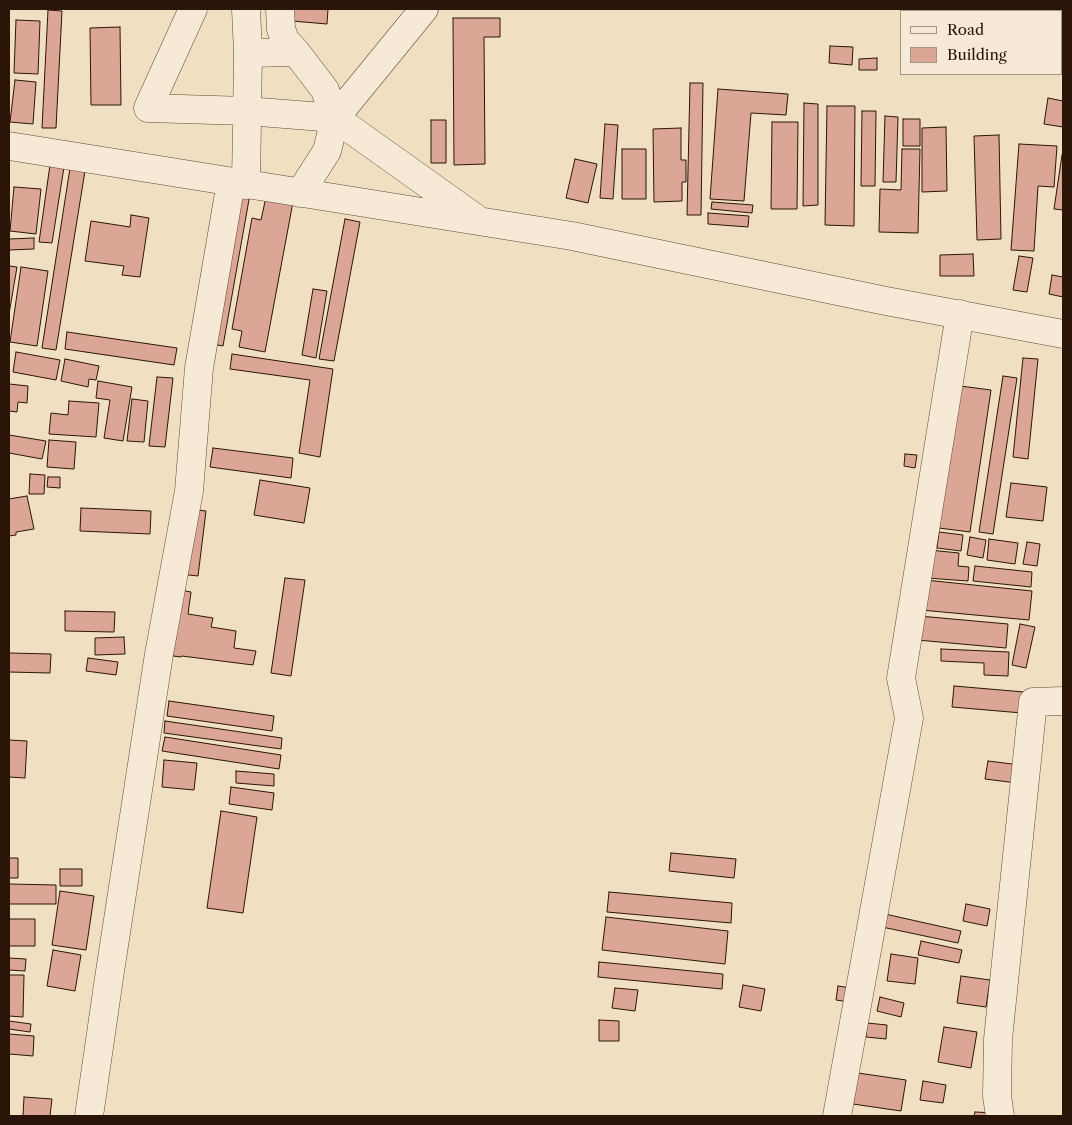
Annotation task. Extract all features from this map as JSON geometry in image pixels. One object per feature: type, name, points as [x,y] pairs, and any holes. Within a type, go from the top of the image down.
[{"type":"street","points":[[193,9],[148,108],[247,111],[335,118],[479,221]]},
{"type":"street","points":[[89,1116],[159,654],[189,491],[199,368],[238,183],[247,111],[248,52],[246,9]]},
{"type":"street","points":[[280,9],[282,35],[325,90],[335,118]]},
{"type":"street","points":[[300,193],[327,151],[335,118],[424,9]]},
{"type":"street","points":[[248,52],[296,52]]},
{"type":"street","points":[[9,146],[572,236],[886,301],[1063,334]]},
{"type":"street","points":[[837,1116],[909,718],[902,678],[960,314]]},
{"type":"street","points":[[1000,1116],[997,1096],[998,1039],[1033,702],[1063,702]]},
{"type":"building","points":[[293,9],[328,9],[327,24],[292,21]]},
{"type":"building","points":[[48,10],[62,11],[56,128],[42,128]]},
{"type":"building","points":[[453,18],[500,18],[500,37],[484,37],[485,164],[454,165]]},
{"type":"building","points":[[16,20],[40,21],[38,74],[14,73]]},
{"type":"building","points":[[120,27],[121,105],[91,105],[90,28]]},
{"type":"building","points":[[830,46],[853,47],[852,65],[829,63]]},
{"type":"building","points":[[877,58],[877,70],[859,70],[859,59]]},
{"type":"building","points":[[15,80],[36,82],[33,124],[10,122]]},
{"type":"building","points":[[690,83],[703,83],[701,215],[687,215]]},
{"type":"building","points":[[718,89],[788,94],[786,115],[751,113],[744,201],[710,199]]},
{"type":"building","points":[[1048,98],[1063,101],[1063,127],[1044,124]]},
{"type":"building","points":[[804,103],[818,104],[818,205],[803,206]]},
{"type":"building","points":[[827,106],[855,106],[854,226],[825,225]]},
{"type":"building","points":[[862,111],[876,111],[875,186],[861,186]]},
{"type":"building","points":[[885,116],[898,117],[896,182],[883,182]]},
{"type":"building","points":[[903,119],[920,119],[920,146],[903,146]]},
{"type":"building","points":[[431,120],[446,120],[446,163],[431,163]]},
{"type":"building","points":[[772,122],[798,122],[797,209],[771,209]]},
{"type":"building","points":[[605,124],[618,125],[613,199],[600,198]]},
{"type":"building","points":[[946,127],[947,191],[922,192],[922,128]]},
{"type":"building","points":[[681,128],[681,160],[686,160],[686,182],[682,182],[682,201],[654,202],[653,129]]},
{"type":"building","points":[[999,135],[1001,239],[977,240],[974,136]]},
{"type":"building","points":[[1019,144],[1057,146],[1054,187],[1038,186],[1034,251],[1011,250]]},
{"type":"building","points":[[622,149],[646,149],[646,199],[622,199]]},
{"type":"building","points":[[902,149],[920,149],[918,233],[879,232],[880,189],[901,190]]},
{"type":"building","points":[[1063,155],[1063,210],[1054,209]]},
{"type":"building","points":[[575,159],[597,164],[588,203],[566,198]]},
{"type":"building","points":[[50,165],[64,167],[52,243],[39,242]]},
{"type":"building","points":[[70,168],[85,171],[56,350],[42,348]]},
{"type":"building","points":[[14,187],[41,189],[36,234],[10,231]]},
{"type":"building","points":[[234,191],[250,194],[223,346],[207,343]]},
{"type":"building","points":[[266,197],[293,202],[265,352],[239,347],[242,331],[232,329],[252,218],[261,220]]},
{"type":"building","points":[[712,202],[753,205],[752,213],[711,209]]},
{"type":"building","points":[[708,213],[749,216],[748,227],[708,224]]},
{"type":"building","points":[[131,215],[149,218],[140,277],[122,275],[124,266],[85,261],[91,221],[130,227]]},
{"type":"building","points":[[345,219],[360,222],[334,361],[319,359]]},
{"type":"building","points":[[34,238],[34,249],[9,250],[9,239]]},
{"type":"building","points":[[973,254],[974,276],[940,276],[940,255]]},
{"type":"building","points":[[1019,256],[1033,258],[1027,292],[1013,290]]},
{"type":"building","points":[[9,266],[17,267],[9,314]]},
{"type":"building","points":[[21,267],[48,271],[37,346],[10,342]]},
{"type":"building","points":[[1052,275],[1063,277],[1063,297],[1049,294]]},
{"type":"building","points":[[313,289],[327,291],[316,358],[302,355]]},
{"type":"building","points":[[67,332],[177,348],[174,365],[65,349]]},
{"type":"building","points":[[16,352],[60,360],[56,380],[13,372]]},
{"type":"building","points":[[232,354],[333,369],[320,457],[299,453],[310,380],[230,369]]},
{"type":"building","points":[[1023,358],[1038,359],[1028,459],[1013,457]]},
{"type":"building","points":[[65,359],[99,366],[96,380],[89,379],[88,387],[61,381]]},
{"type":"building","points":[[1003,376],[1017,378],[993,534],[979,532]]},
{"type":"building","points":[[157,377],[173,378],[165,447],[149,446]]},
{"type":"building","points":[[98,381],[132,387],[123,441],[104,438],[110,400],[96,398]]},
{"type":"building","points":[[9,384],[28,386],[27,403],[18,402],[17,412],[9,411]]},
{"type":"building","points":[[960,386],[991,390],[970,532],[939,528]]},
{"type":"building","points":[[132,399],[148,401],[144,442],[127,441]]},
{"type":"building","points":[[69,401],[99,403],[96,437],[49,434],[51,413],[68,415]]},
{"type":"building","points":[[9,435],[46,441],[42,459],[9,453]]},
{"type":"building","points":[[49,440],[76,442],[74,469],[47,467]]},
{"type":"building","points":[[213,448],[293,458],[291,478],[210,467]]},
{"type":"building","points":[[905,454],[917,455],[915,468],[904,466]]},
{"type":"building","points":[[30,474],[45,475],[44,494],[29,494]]},
{"type":"building","points":[[48,477],[60,477],[60,488],[47,487]]},
{"type":"building","points":[[260,480],[310,488],[304,523],[254,515]]},
{"type":"building","points":[[1011,483],[1047,487],[1043,521],[1006,517]]},
{"type":"building","points":[[27,496],[34,529],[16,532],[16,535],[9,536],[9,499]]},
{"type":"building","points":[[81,508],[151,511],[150,534],[80,531]]},
{"type":"building","points":[[189,509],[206,511],[198,576],[180,574]]},
{"type":"building","points":[[939,532],[963,535],[961,551],[937,548]]},
{"type":"building","points":[[970,537],[986,540],[983,558],[967,555]]},
{"type":"building","points":[[989,539],[1018,543],[1015,564],[987,560]]},
{"type":"building","points":[[1027,542],[1040,544],[1037,566],[1023,564]]},
{"type":"building","points":[[929,550],[959,553],[958,566],[969,567],[968,581],[927,578]]},
{"type":"building","points":[[975,566],[1032,572],[1031,587],[973,581]]},
{"type":"building","points":[[285,578],[305,580],[291,676],[271,673]]},
{"type":"building","points":[[925,580],[1032,591],[1029,620],[921,610]]},
{"type":"building","points":[[175,589],[191,592],[188,614],[213,618],[211,627],[236,631],[234,648],[256,651],[253,665],[166,655]]},
{"type":"building","points":[[65,611],[115,612],[114,632],[65,631]]},
{"type":"building","points":[[919,616],[1008,624],[1006,648],[917,640]]},
{"type":"building","points":[[1020,624],[1035,627],[1026,668],[1012,665]]},
{"type":"building","points":[[124,637],[125,654],[95,655],[95,638]]},
{"type":"building","points":[[941,649],[1009,652],[1008,676],[984,675],[984,663],[941,661]]},
{"type":"building","points":[[9,653],[51,654],[50,673],[9,672]]},
{"type":"building","points":[[88,658],[118,662],[116,675],[86,671]]},
{"type":"building","points":[[954,686],[1024,692],[1022,713],[952,707]]},
{"type":"building","points":[[169,701],[274,716],[272,731],[167,716]]},
{"type":"building","points":[[165,721],[282,738],[281,749],[164,733]]},
{"type":"building","points":[[165,737],[281,755],[279,769],[162,751]]},
{"type":"building","points":[[9,740],[27,741],[25,778],[9,777]]},
{"type":"building","points":[[164,760],[197,763],[194,790],[162,787]]},
{"type":"building","points":[[988,761],[1020,765],[1017,783],[985,779]]},
{"type":"building","points":[[236,771],[274,774],[274,786],[236,783]]},
{"type":"building","points":[[231,787],[274,793],[272,810],[229,804]]},
{"type":"building","points":[[221,811],[257,817],[243,913],[207,908]]},
{"type":"building","points":[[671,853],[736,859],[734,878],[669,871]]},
{"type":"building","points":[[9,858],[18,858],[18,878],[9,878]]},
{"type":"building","points":[[60,869],[82,869],[82,886],[60,886]]},
{"type":"building","points":[[9,884],[56,885],[56,904],[9,904]]},
{"type":"building","points":[[60,891],[94,896],[86,950],[52,945]]},
{"type":"building","points":[[609,892],[732,903],[731,923],[607,912]]},
{"type":"building","points":[[966,904],[990,909],[987,926],[963,921]]},
{"type":"building","points":[[885,914],[961,931],[958,943],[882,927]]},
{"type":"building","points":[[606,917],[728,931],[725,964],[602,950]]},
{"type":"building","points":[[9,919],[35,919],[35,946],[9,946]]},
{"type":"building","points":[[921,941],[962,950],[959,963],[918,955]]},
{"type":"building","points":[[53,950],[81,955],[75,991],[47,986]]},
{"type":"building","points":[[891,954],[918,958],[915,984],[887,981]]},
{"type":"building","points":[[9,958],[26,959],[25,971],[9,970]]},
{"type":"building","points":[[599,962],[723,974],[722,989],[598,977]]},
{"type":"building","points":[[9,975],[24,975],[23,1017],[9,1016]]},
{"type":"building","points":[[961,976],[990,980],[986,1007],[957,1003]]},
{"type":"building","points":[[743,985],[765,989],[761,1011],[739,1007]]},
{"type":"building","points":[[838,986],[851,988],[849,1002],[836,1000]]},
{"type":"building","points":[[615,988],[638,990],[635,1011],[612,1008]]},
{"type":"building","points":[[880,997],[904,1003],[901,1017],[877,1011]]},
{"type":"building","points":[[599,1020],[619,1021],[619,1041],[599,1041]]},
{"type":"building","points":[[9,1021],[31,1024],[30,1032],[9,1029]]},
{"type":"building","points":[[867,1023],[887,1025],[886,1039],[866,1037]]},
{"type":"building","points":[[944,1027],[977,1032],[971,1068],[938,1062]]},
{"type":"building","points":[[9,1034],[34,1036],[33,1056],[9,1054]]},
{"type":"building","points":[[858,1073],[906,1080],[901,1111],[853,1104]]},
{"type":"building","points":[[923,1081],[946,1085],[943,1103],[920,1100]]},
{"type":"building","points":[[24,1097],[52,1099],[50,1116],[23,1116]]},
{"type":"building","points":[[975,1112],[995,1113],[995,1116],[974,1116]]}]
